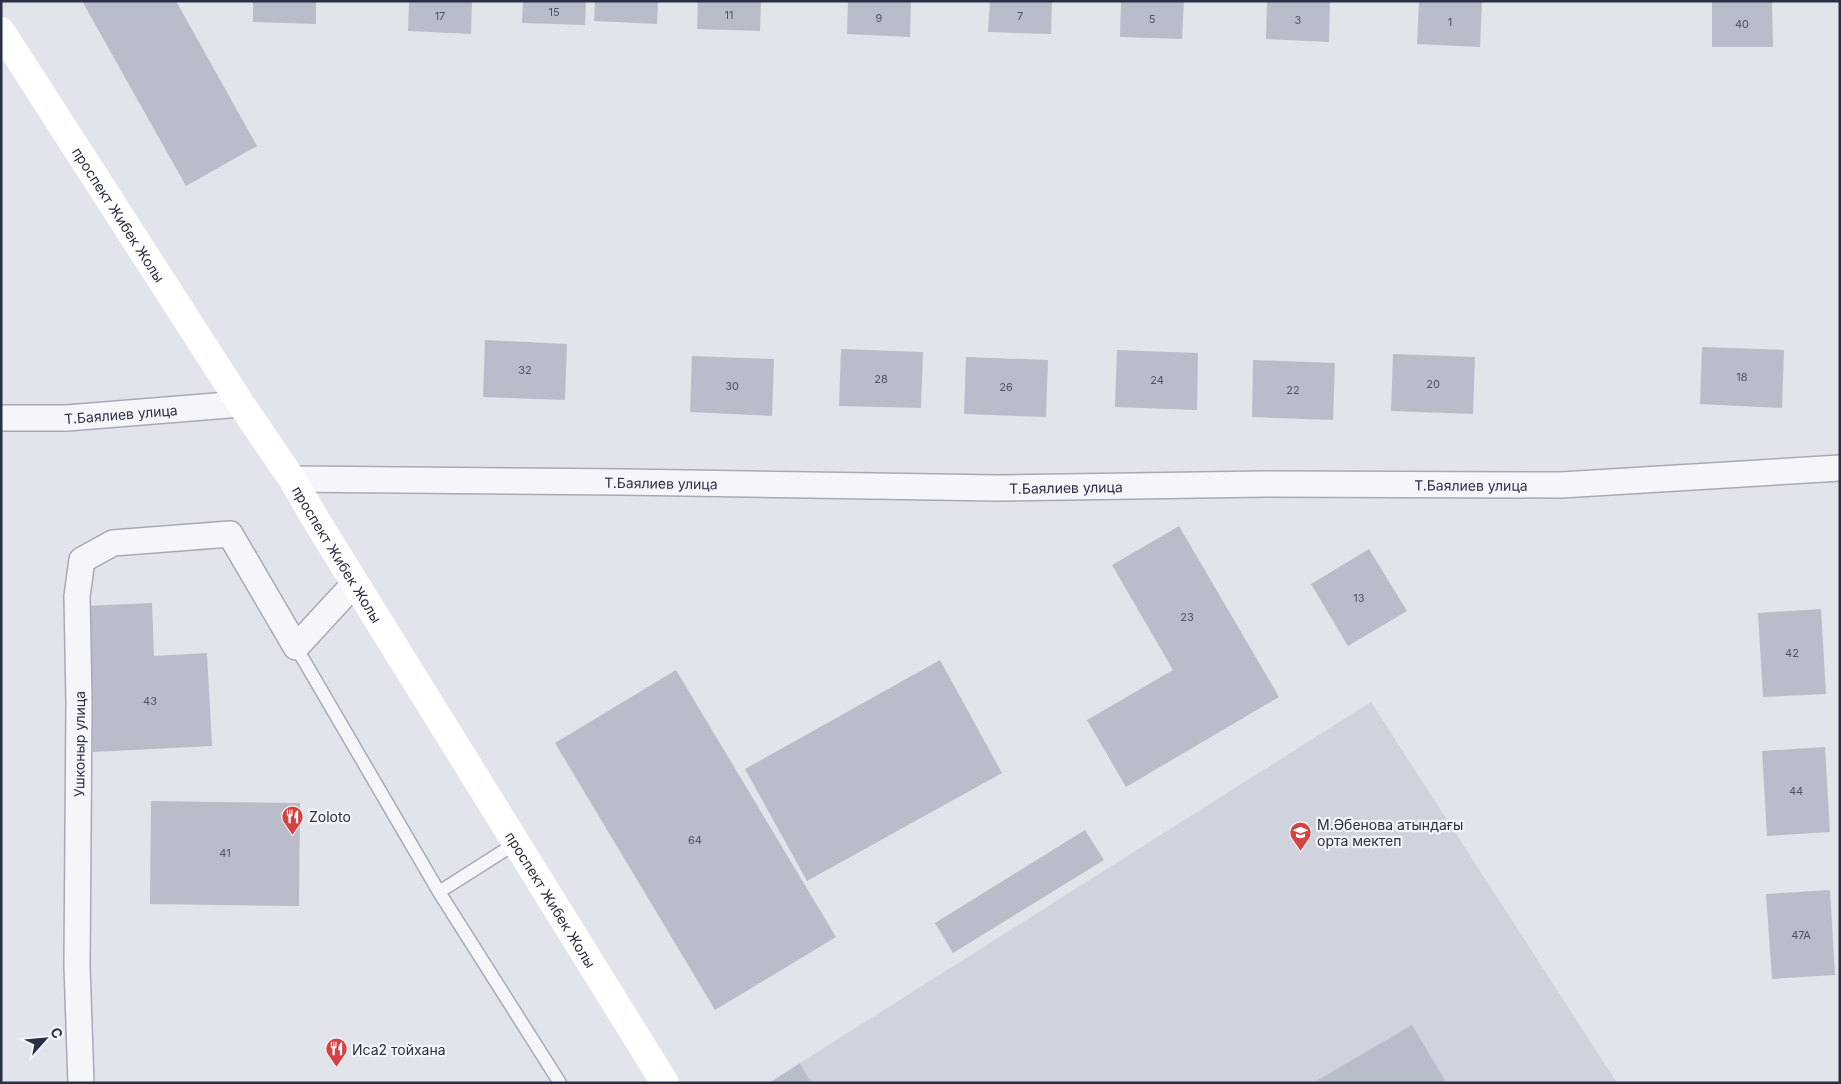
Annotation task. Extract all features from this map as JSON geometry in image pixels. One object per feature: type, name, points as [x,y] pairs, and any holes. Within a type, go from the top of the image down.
[{"type":"main road","name":"проспект Жибек Жолы","points":[[1,31],[241,404],[292,479],[516,843],[657,1080]]},
{"type":"street","name":"Т.Баялиев улица","points":[[1,418],[67,418],[241,404]]},
{"type":"street","name":"Т.Баялиев улица","points":[[292,479],[998,488],[1265,484],[1561,485],[1840,468]]},
{"type":"street","name":"Ушконыр улица","points":[[81,1083],[77,966],[80,702],[77,596],[82,560],[114,543],[230,534],[296,647]]},
{"type":"street","points":[[296,647],[355,583]]},
{"type":"lane","points":[[296,647],[439,892],[560,1083]]},
{"type":"lane","points":[[439,892],[516,843]]},
{"type":"shaded area","name":"М.Әбенова атындағы орта мектеп","points":[[1371,702],[1617,1083],[811,1083],[800,1063]]},
{"type":"building","points":[[82,1],[176,1],[257,146],[186,186]]},
{"type":"building","points":[[253,1],[316,1],[316,24],[253,22]]},
{"type":"building","points":[[409,1],[472,1],[471,34],[408,31]]},
{"type":"building","points":[[523,1],[586,1],[585,25],[522,23]]},
{"type":"building","points":[[595,1],[658,1],[657,24],[594,21]]},
{"type":"building","points":[[698,1],[761,1],[760,31],[697,29]]},
{"type":"building","points":[[848,1],[911,1],[910,37],[847,34]]},
{"type":"building","points":[[990,1],[1052,1],[1051,34],[988,32]]},
{"type":"building","points":[[1121,1],[1184,1],[1182,39],[1120,37]]},
{"type":"building","points":[[1267,1],[1330,1],[1329,42],[1266,39]]},
{"type":"building","points":[[1419,1],[1482,1],[1480,47],[1417,44]]},
{"type":"building","points":[[1712,1],[1772,1],[1773,47],[1712,47]]},
{"type":"building","points":[[485,340],[567,344],[565,400],[483,397]]},
{"type":"building","points":[[1702,347],[1784,350],[1782,408],[1700,404]]},
{"type":"building","points":[[841,349],[923,352],[921,408],[839,406]]},
{"type":"building","points":[[1117,350],[1198,353],[1197,410],[1115,407]]},
{"type":"building","points":[[1393,354],[1475,357],[1473,414],[1391,411]]},
{"type":"building","points":[[692,356],[774,359],[772,416],[690,412]]},
{"type":"building","points":[[966,357],[1048,360],[1046,417],[964,414]]},
{"type":"building","points":[[1253,360],[1335,363],[1333,420],[1252,417]]},
{"type":"building","points":[[1179,526],[1279,697],[1126,787],[1087,720],[1173,670],[1112,565]]},
{"type":"building","points":[[1369,549],[1407,611],[1348,646],[1311,584]]},
{"type":"building","points":[[152,603],[154,656],[207,653],[212,746],[93,752],[85,606]]},
{"type":"building","points":[[1821,609],[1826,694],[1763,697],[1758,613]]},
{"type":"building","points":[[940,660],[1002,773],[807,881],[745,769]]},
{"type":"building","points":[[676,670],[836,937],[715,1010],[555,743]]},
{"type":"building","points":[[1825,747],[1830,832],[1767,836],[1762,751]]},
{"type":"building","points":[[151,801],[300,803],[299,906],[150,904]]},
{"type":"building","points":[[1085,830],[1104,860],[953,953],[935,923]]},
{"type":"building","points":[[1830,890],[1835,975],[1772,979],[1766,894]]},
{"type":"building","points":[[1412,1025],[1445,1080],[1441,1083],[1320,1083],[1318,1080]]},
{"type":"building","points":[[800,1063],[811,1083],[769,1083]]},
{"type":"place","name":"Zoloto","points":[[293,835]]},
{"type":"place","name":"М.Әбенова атындағы орта мектеп","points":[[1301,851]]},
{"type":"place","name":"Иса2 тойхана","points":[[336,1068]]}]
